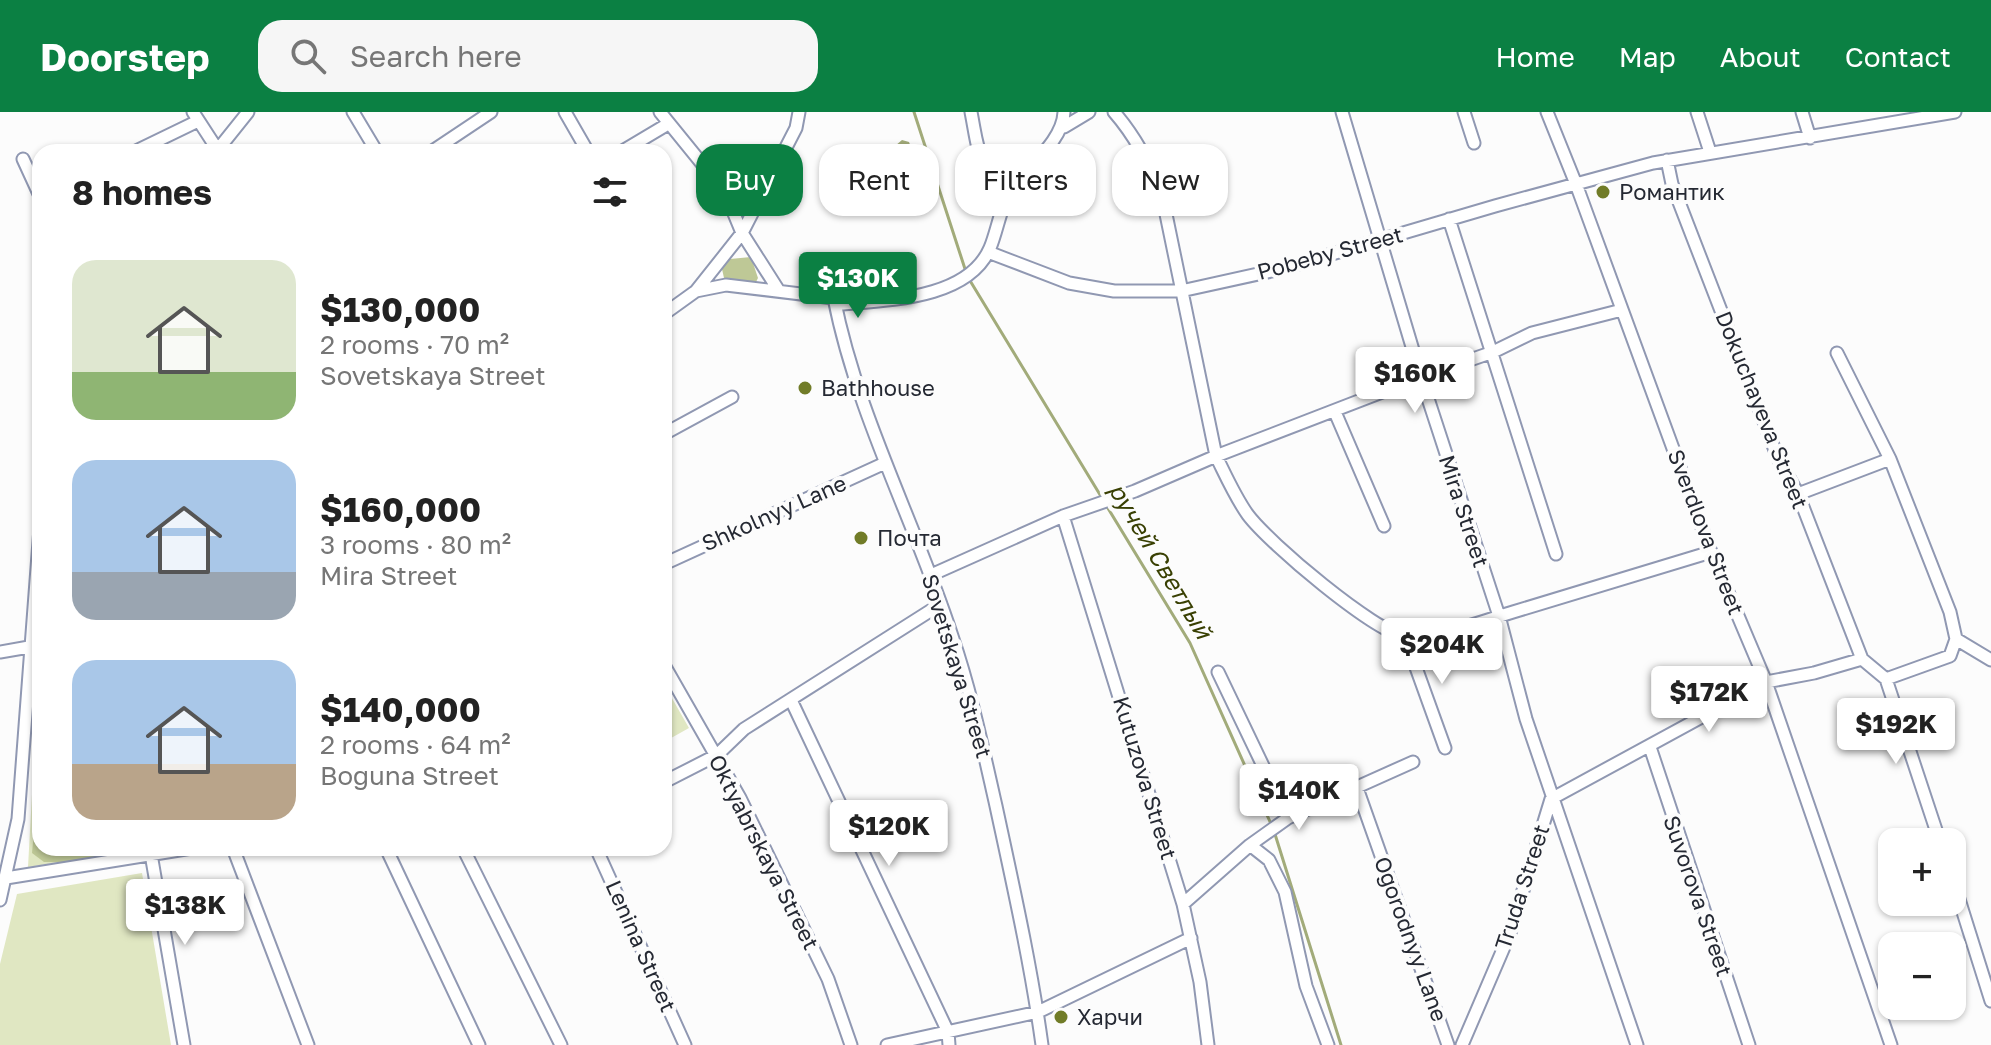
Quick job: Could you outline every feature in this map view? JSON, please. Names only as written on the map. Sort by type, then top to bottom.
[{"type":"street","points":[[224,144],[248,112]]},
{"type":"street","points":[[353,112],[372,144]]},
{"type":"street","points":[[443,144],[491,112]]},
{"type":"street","points":[[565,112],[584,144]]},
{"type":"street","points":[[660,112],[725,192],[742,233],[779,291]]},
{"type":"street","points":[[672,308],[696,291],[742,233],[796,128],[799,112]]},
{"type":"street","points":[[971,112],[977,144]]},
{"type":"street","points":[[1064,112],[1064,127]]},
{"type":"street","points":[[1050,144],[1064,127],[1089,112]]},
{"type":"street","points":[[1114,112],[1141,149],[1161,190],[1216,456],[1248,516],[1277,547],[1366,616],[1405,637],[1422,636],[1711,552]]},
{"type":"street","name":"Mira Street","points":[[1342,112],[1421,377],[1499,616],[1551,799],[1637,1045]]},
{"type":"street","points":[[1464,112],[1474,143]]},
{"type":"street","name":"Sverdlova Street","points":[[1547,112],[1711,552],[1766,682],[1891,1045]]},
{"type":"street","points":[[1697,112],[1710,152]]},
{"type":"street","points":[[1802,112],[1810,138]]},
{"type":"street","name":"Pobeby Street","points":[[988,252],[1069,283],[1114,291],[1181,291],[1281,269],[1449,219],[1667,160],[1810,138],[1895,117],[1955,112]]},
{"type":"street","points":[[148,144],[196,116],[213,144]]},
{"type":"street","points":[[634,144],[668,124]]},
{"type":"street","points":[[23,159],[32,179]]},
{"type":"street","name":"Dokuchayeva Street","points":[[1667,160],[1672,184],[1778,458],[1798,494],[1862,659]]},
{"type":"street","points":[[696,291],[726,285],[834,298],[843,304],[911,299],[968,277],[988,252],[1001,216]]},
{"type":"street","points":[[1449,219],[1556,554]]},
{"type":"street","name":"Sovetskaya Street","points":[[834,298],[845,347],[885,463],[931,575],[972,702],[1006,853],[1042,1045]]},
{"type":"street","points":[[931,575],[1063,516],[1493,352],[1532,333],[1622,310]]},
{"type":"street","points":[[1837,353],[1890,459],[1950,612],[1956,639],[1950,656]]},
{"type":"street","points":[[672,430],[732,397]]},
{"type":"street","points":[[1335,412],[1384,526]]},
{"type":"street","points":[[1798,494],[1890,459]]},
{"type":"street","name":"Shkolnyy Lane","points":[[672,560],[885,463]]},
{"type":"street","name":"Kutuzova Street","points":[[1063,516],[1183,904],[1208,1045]]},
{"type":"street","points":[[672,778],[717,755],[744,729],[941,604]]},
{"type":"street","points":[[1405,637],[1445,748]]},
{"type":"street","points":[[1956,639],[1991,660]]},
{"type":"street","points":[[0,652],[32,640]]},
{"type":"street","points":[[1886,679],[1973,650]]},
{"type":"street","points":[[0,900],[18,819],[32,652]]},
{"type":"street","points":[[1862,659],[1886,679],[1935,828]]},
{"type":"street","name":"Truda Street","points":[[1462,1045],[1510,933],[1551,799],[1766,682],[1814,673],[1862,659]]},
{"type":"street","points":[[1218,672],[1288,818]]},
{"type":"street","name":"Oktyabrskaya Street","points":[[672,679],[717,755],[828,979],[851,1045]]},
{"type":"street","points":[[791,700],[948,1032],[949,1045]]},
{"type":"street","name":"Suvorova Street","points":[[1650,747],[1749,1045]]},
{"type":"street","points":[[1183,904],[1250,845],[1288,818],[1413,762]]},
{"type":"street","name":"Ogorodnyy Lane","points":[[1357,788],[1448,1045]]},
{"type":"street","points":[[1250,845],[1269,860],[1285,892],[1306,986],[1328,1045]]},
{"type":"street","points":[[6,878],[139,856]]},
{"type":"street","points":[[151,856],[184,1045]]},
{"type":"street","points":[[236,856],[308,1045]]},
{"type":"street","points":[[390,856],[479,1045]]},
{"type":"street","points":[[467,856],[561,1045]]},
{"type":"street","name":"Lenina Street","points":[[600,856],[685,1045]]},
{"type":"street","points":[[1964,916],[1991,1001]]},
{"type":"street","points":[[887,1045],[1038,1012],[1191,938]]},
{"type":"shaded area","points":[[751,257],[758,278],[755,284],[724,278],[722,269],[730,259]]},
{"type":"shaded area","points":[[672,698],[689,728],[672,738]]},
{"type":"shaded area","points":[[32,794],[32,856],[102,856],[28,867]]},
{"type":"shaded area","points":[[36,856],[108,856],[68,862],[44,862]]},
{"type":"shaded area","points":[[142,873],[171,1045],[0,1045],[0,964],[17,894]]},
{"type":"waterway","name":"ручей Светлый","points":[[914,112],[966,272]]},
{"type":"waterway","name":"ручей Светлый","points":[[969,279],[1102,498]]},
{"type":"waterway","name":"ручей Светлый","points":[[1106,505],[1190,643],[1271,824]]},
{"type":"waterway","name":"ручей Светлый","points":[[1274,831],[1341,1045]]},
{"type":"place","name":"Романтик","points":[[1603,192]]},
{"type":"place","name":"Bathhouse","points":[[805,388]]},
{"type":"place","name":"Почта","points":[[861,538]]},
{"type":"place","name":"Харчи","points":[[1061,1017]]}]
